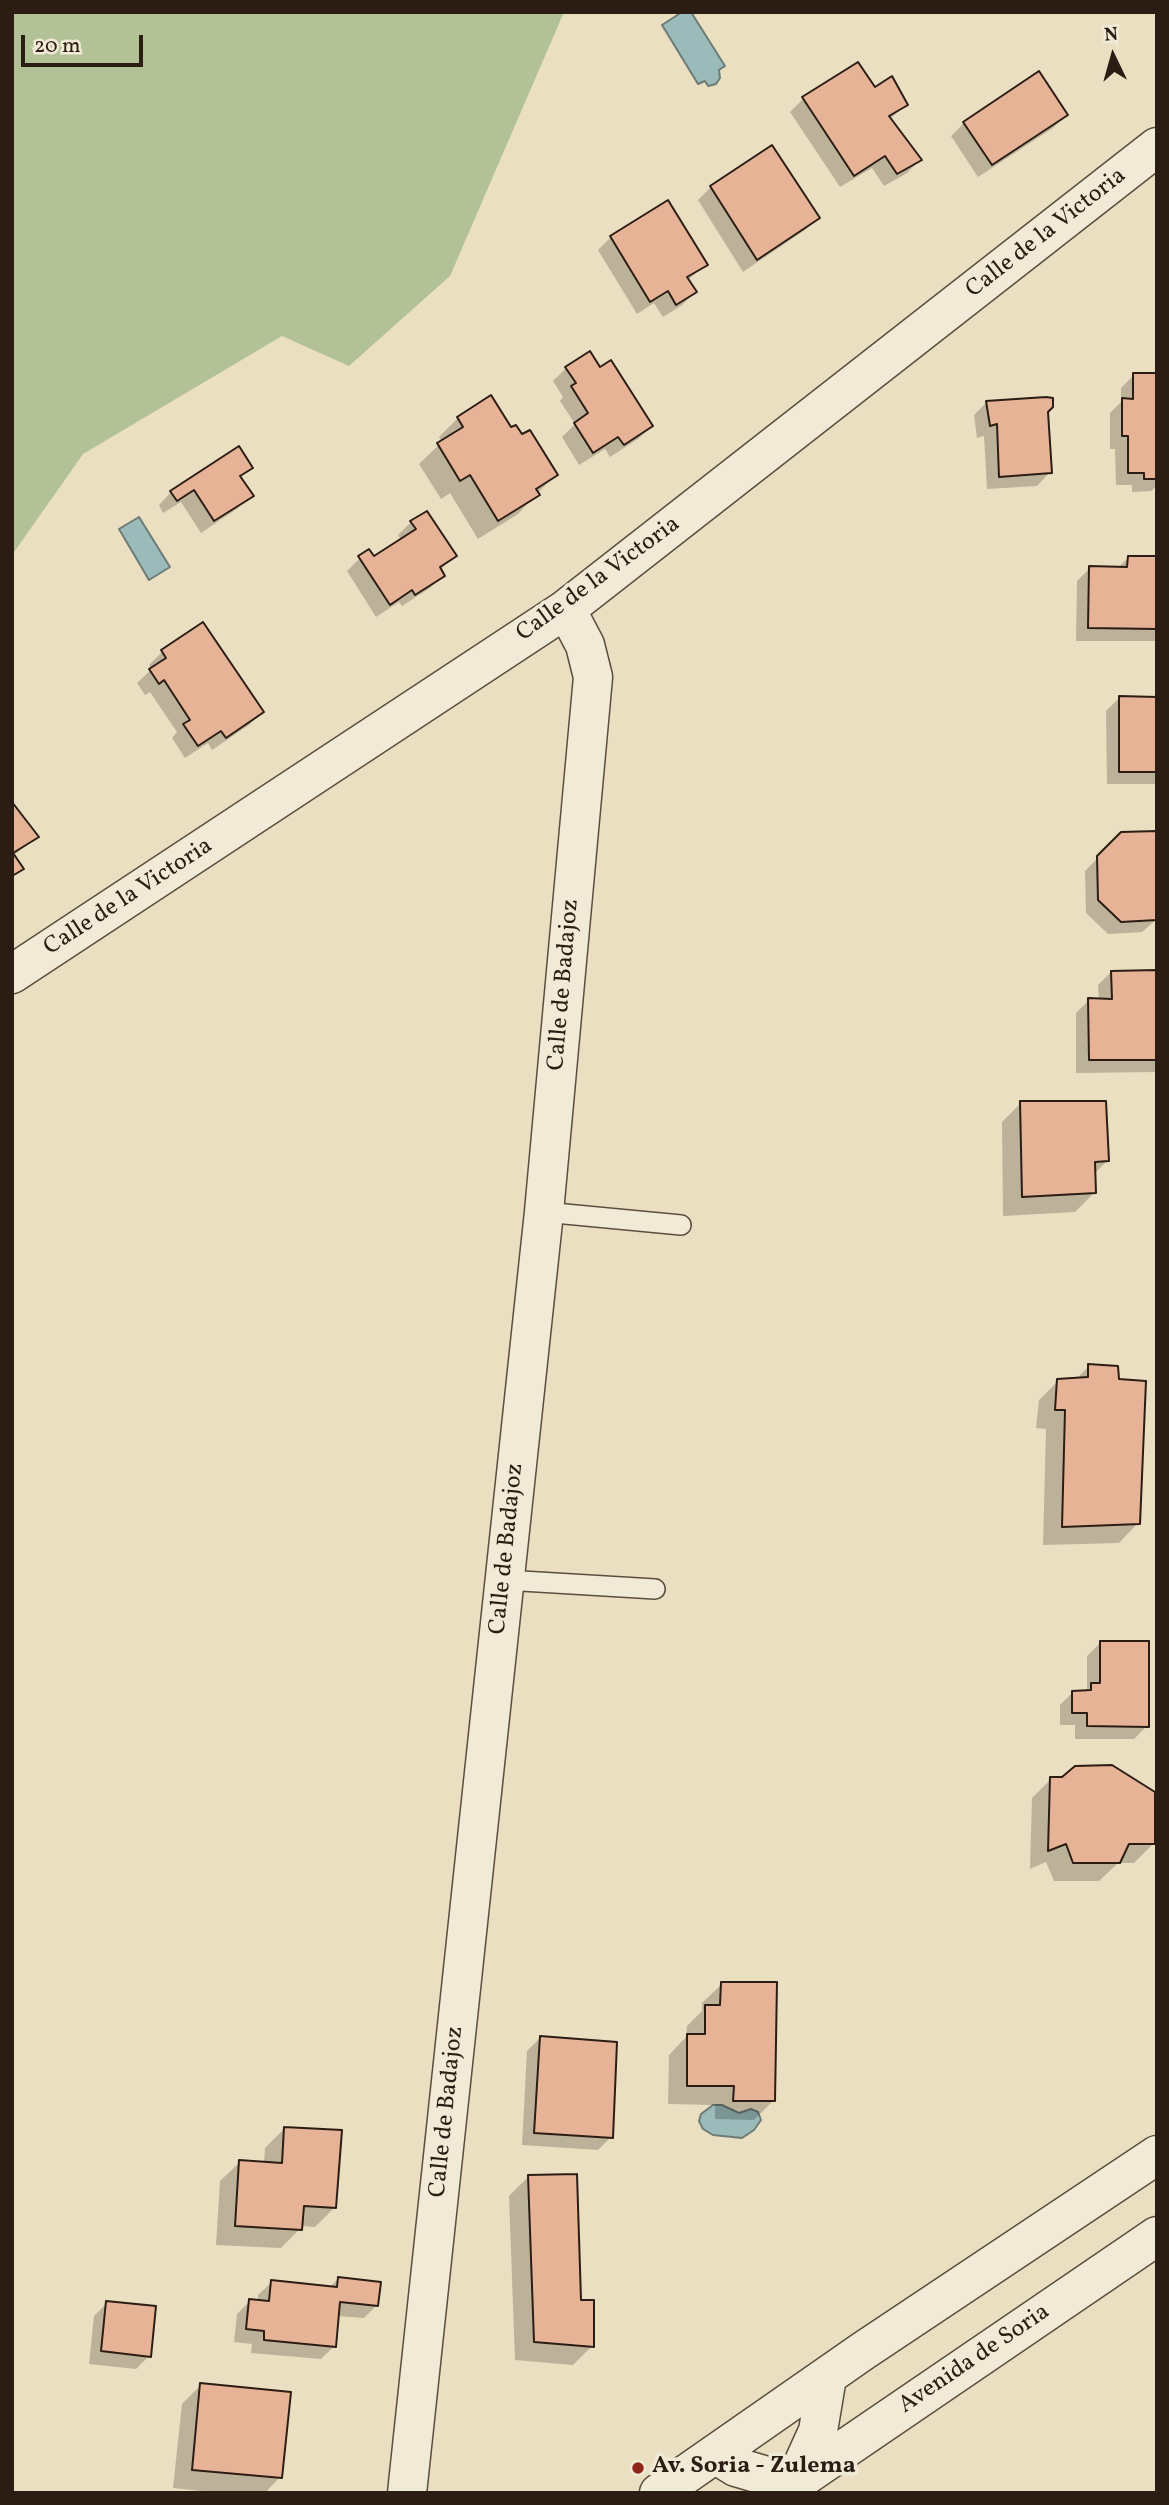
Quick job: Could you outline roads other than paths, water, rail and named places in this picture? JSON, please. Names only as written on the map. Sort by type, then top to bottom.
[{"type":"street","name":"Calle de la Victoria","points":[[12,974],[566,609],[1157,147]]},
{"type":"street","name":"Calle de Badajoz","points":[[407,2493],[544,1212],[593,677],[584,645],[566,609]]},
{"type":"street","points":[[659,2493],[1157,2155]]},
{"type":"street","name":"Avenida de Soria","points":[[789,2490],[1157,2236]]},
{"type":"street","points":[[715,2454],[736,2467],[789,2490],[818,2431],[827,2377]]},
{"type":"lane","points":[[544,1212],[681,1225]]},
{"type":"lane","points":[[505,1580],[655,1589]]},
{"type":"water","points":[[682,12],[691,12],[725,66],[719,70],[720,78],[716,84],[708,86],[705,81],[698,84],[662,25]]},
{"type":"water","points":[[139,517],[170,567],[149,580],[119,529]]},
{"type":"water","points":[[713,2105],[722,2105],[739,2113],[751,2109],[758,2112],[761,2120],[754,2130],[742,2138],[713,2135],[703,2129],[699,2121],[701,2114]]},
{"type":"place","name":"Av. Soria - Zulema","points":[[638,2468]]}]
